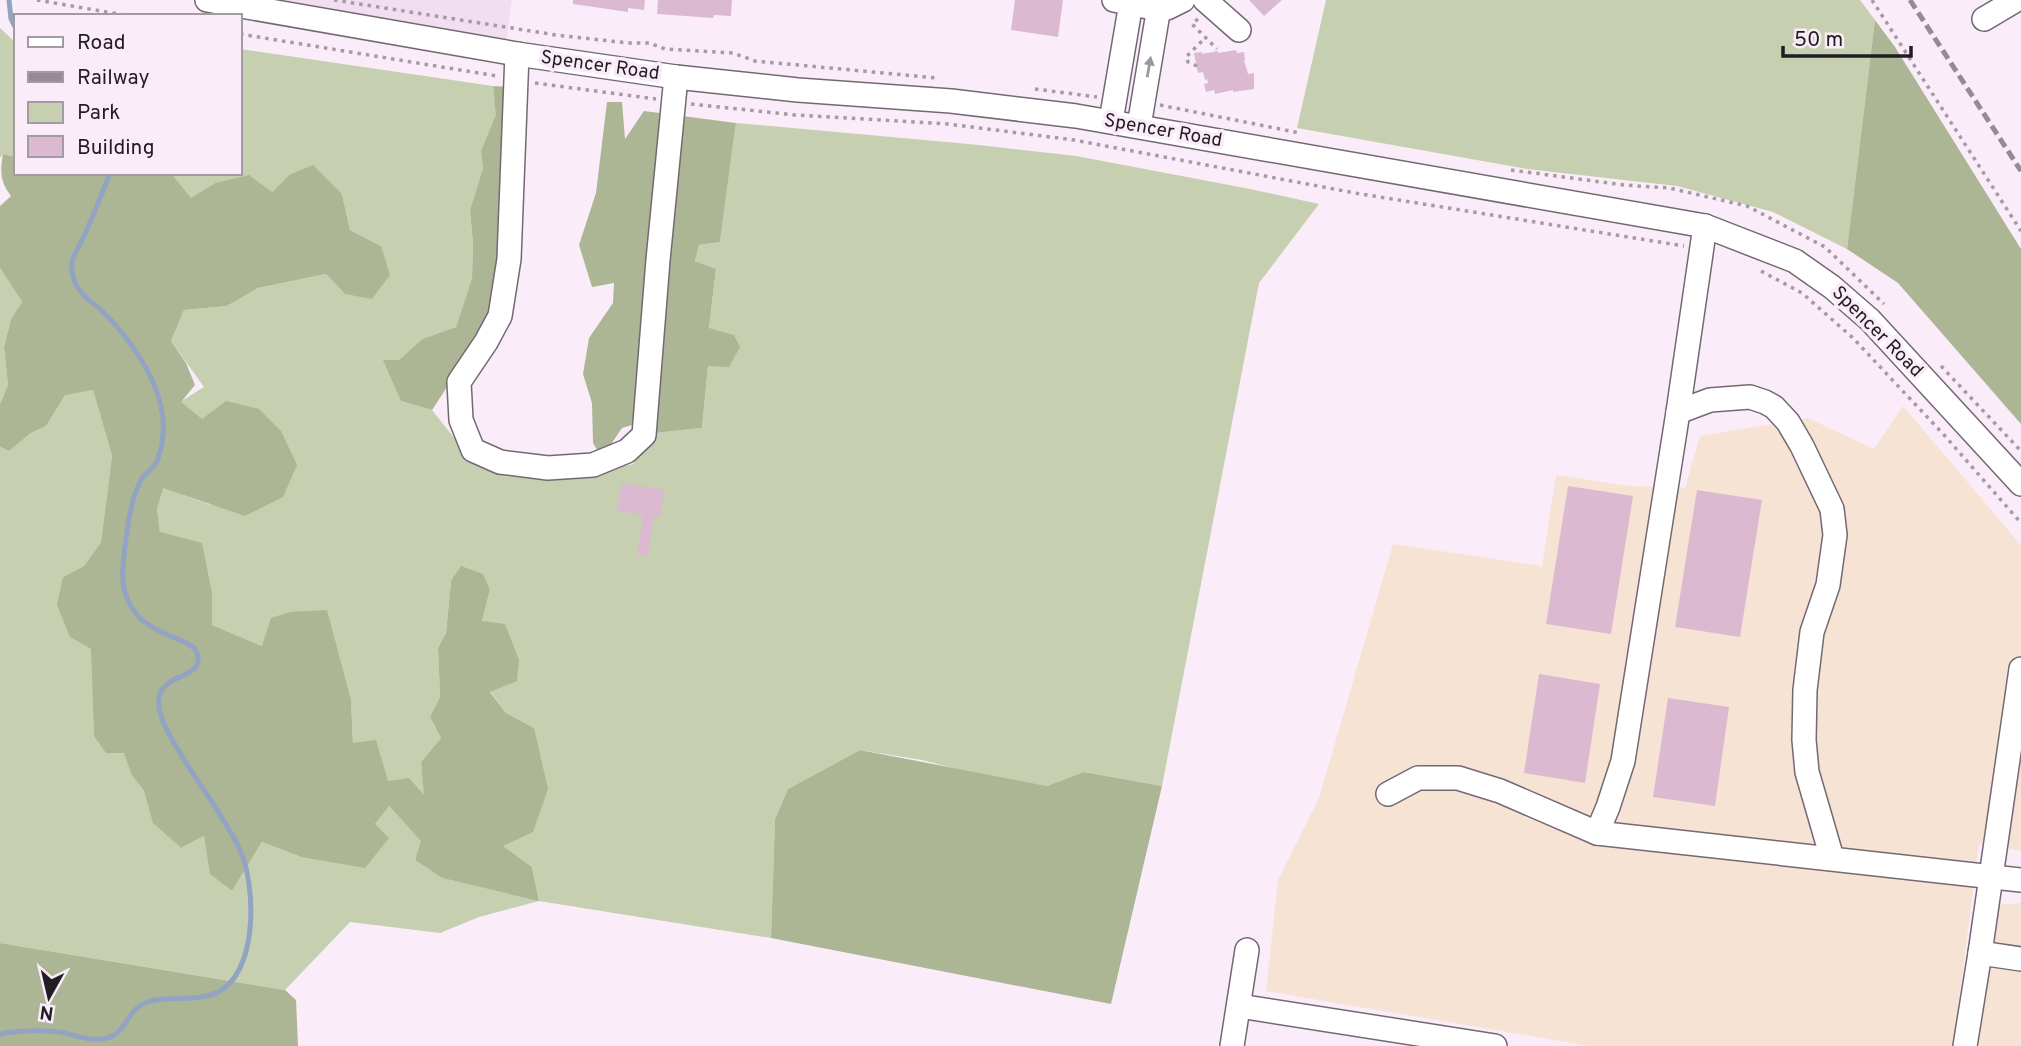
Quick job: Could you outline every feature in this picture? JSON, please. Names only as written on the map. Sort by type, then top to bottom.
[{"type":"street","name":"Spencer Road","points":[[207,0],[517,54],[676,77],[798,90],[951,100],[1111,121],[1703,238],[1795,261],[1832,287],[1870,320],[2021,484]]},
{"type":"street","points":[[1111,121],[1125,1],[1167,8],[1183,0]]},
{"type":"street","points":[[1984,19],[2016,0]]},
{"type":"street","points":[[1208,3],[1239,30]]},
{"type":"street","points":[[1139,126],[1159,7]]},
{"type":"street","points":[[517,54],[509,259],[500,316],[459,382],[461,420],[473,450],[500,462],[548,468],[593,465],[627,451],[644,435],[676,77]]},
{"type":"street","points":[[1597,833],[1623,761],[1703,238]]},
{"type":"street","points":[[1678,412],[1710,400],[1750,397],[1774,407],[1788,422],[1802,446],[1832,509],[1835,535],[1828,585],[1812,632],[1805,690],[1804,727],[1807,772],[1832,858]]},
{"type":"street","points":[[1965,1046],[2021,669]]},
{"type":"street","points":[[1388,794],[1418,778],[1458,778],[1500,790],[1597,833],[2021,880]]},
{"type":"street","points":[[1232,1046],[1247,950]]},
{"type":"street","points":[[1980,953],[2021,958]]},
{"type":"street","points":[[1239,1006],[1495,1046]]},
{"type":"path","points":[[37,0],[118,14]]},
{"type":"path","points":[[1872,0],[2021,231]]},
{"type":"path","points":[[1208,3],[1192,24],[1217,49]]},
{"type":"path","points":[[242,34],[517,80],[673,101],[795,115],[948,124],[1073,140],[1355,193],[1564,228],[1703,238]]},
{"type":"path","points":[[1197,66],[1188,62],[1186,57],[1205,38]]},
{"type":"path","points":[[1760,270],[1802,293],[1853,338],[1945,436],[2021,523]]},
{"type":"shaded area","points":[[207,0],[512,0],[505,52]]},
{"type":"shaded area","points":[[1903,406],[2021,545],[2021,851],[1979,844],[1953,1046],[1589,1046],[1266,991],[1278,880],[1319,798],[1393,544],[1542,566],[1556,475],[1630,486],[1685,488],[1700,436],[1808,418],[1874,449]]},
{"type":"shaded area","points":[[2021,903],[2021,1046],[1970,1046],[1993,905]]},
{"type":"green space","points":[[1326,0],[1860,0],[1875,20],[1847,249],[1773,212],[1677,186],[1527,169],[1297,128]]},
{"type":"green space","points":[[1875,20],[1895,47],[2021,249],[2021,424],[1898,283],[1847,249]]},
{"type":"green space","points":[[0,28],[14,41],[14,157],[3,154],[0,158]]},
{"type":"green space","points":[[242,49],[493,86],[497,115],[481,151],[483,168],[470,210],[472,278],[456,327],[422,339],[399,360],[384,360],[401,401],[432,410],[459,444],[488,470],[576,477],[633,464],[655,433],[702,428],[708,366],[734,335],[709,329],[716,269],[695,261],[699,245],[720,242],[736,123],[1076,156],[1319,204],[1259,283],[1162,786],[1084,772],[1047,786],[860,750],[788,789],[775,819],[771,938],[539,901],[479,917],[440,933],[350,922],[285,990],[0,943],[0,447],[9,451],[31,433],[46,426],[65,394],[93,390],[112,456],[101,542],[84,566],[63,577],[70,637],[92,649],[94,736],[124,752],[131,774],[144,791],[154,823],[181,848],[204,836],[211,874],[232,891],[262,842],[301,857],[375,824],[388,805],[422,841],[415,860],[442,878],[539,900],[532,867],[503,846],[534,728],[506,713],[490,691],[482,621],[490,590],[451,581],[446,633],[438,648],[440,697],[430,717],[441,738],[421,762],[425,796],[388,781],[353,743],[351,700],[262,646],[212,625],[212,593],[160,532],[157,509],[162,487],[211,505],[202,420],[180,402],[204,387],[171,341],[184,310],[227,306],[258,288],[326,274],[345,294],[381,246],[350,230],[342,194],[289,175],[272,192],[215,183],[191,199],[173,175],[242,175]]},
{"type":"green space","points":[[493,86],[510,87],[501,262],[491,313],[468,355],[432,410],[401,401],[383,360],[399,360],[422,339],[456,327],[472,278],[470,210],[483,168],[481,151],[496,115]]},
{"type":"green space","points":[[607,102],[622,102],[625,139],[644,111],[736,123],[720,242],[699,245],[695,261],[716,269],[709,328],[734,335],[740,347],[729,367],[708,366],[702,428],[655,433],[658,417],[622,428],[607,450],[600,455],[593,443],[592,403],[583,374],[589,338],[613,303],[614,283],[592,287],[579,245],[596,193]]},
{"type":"green space","points":[[3,154],[14,157],[14,175],[173,175],[191,198],[215,183],[249,175],[272,192],[289,175],[313,165],[342,194],[350,230],[381,246],[390,275],[372,299],[345,294],[326,274],[258,288],[227,306],[184,310],[171,341],[186,363],[195,385],[181,402],[202,419],[226,401],[259,409],[281,431],[297,465],[283,497],[245,516],[163,488],[157,509],[160,532],[202,543],[212,593],[212,625],[262,646],[271,618],[290,612],[327,610],[351,700],[353,743],[376,740],[388,781],[409,778],[424,795],[421,762],[441,738],[430,717],[440,697],[438,648],[446,633],[451,581],[461,566],[483,574],[490,590],[482,621],[505,624],[519,660],[517,681],[490,692],[506,713],[534,728],[548,789],[533,832],[503,846],[532,867],[539,901],[442,878],[415,860],[421,841],[389,806],[375,824],[389,838],[365,868],[301,857],[262,842],[232,891],[210,874],[204,836],[181,848],[153,823],[144,791],[131,774],[124,753],[106,753],[94,736],[91,649],[70,637],[57,605],[63,577],[84,566],[101,542],[112,456],[93,390],[65,395],[46,426],[31,433],[9,451],[0,447],[0,404],[8,385],[4,347],[11,319],[22,302],[0,268],[0,206],[11,196],[5,186],[1,166]]},
{"type":"green space","points":[[0,268],[22,302],[11,319],[4,347],[8,385],[0,404]]},
{"type":"green space","points":[[860,750],[1047,786],[1084,772],[1162,786],[1111,1004],[771,938],[775,819],[788,789]]},
{"type":"green space","points":[[0,943],[285,990],[296,1000],[298,1046],[0,1046]]},
{"type":"building","points":[[573,0],[645,0],[644,10],[628,8],[628,12],[573,4]]},
{"type":"building","points":[[658,0],[732,0],[731,16],[714,15],[713,18],[657,14]]},
{"type":"building","points":[[1015,0],[1063,0],[1058,37],[1011,30]]},
{"type":"building","points":[[1249,0],[1282,0],[1264,16]]},
{"type":"building","points":[[1236,50],[1237,53],[1244,52],[1248,74],[1254,73],[1254,89],[1215,94],[1214,90],[1206,92],[1204,84],[1208,83],[1207,79],[1205,80],[1203,72],[1198,73],[1194,53]]},
{"type":"building","points":[[622,483],[665,490],[660,517],[654,516],[648,556],[637,555],[643,515],[617,511]]},
{"type":"building","points":[[1568,486],[1633,496],[1611,634],[1546,624]]},
{"type":"building","points":[[1697,490],[1762,500],[1740,637],[1675,627]]},
{"type":"building","points":[[1539,674],[1600,684],[1585,783],[1524,773]]},
{"type":"building","points":[[1668,698],[1729,707],[1715,806],[1653,797]]},
{"type":"waterway","points":[[9,0],[14,25]]},
{"type":"waterway","points":[[0,1034],[45,1031],[89,1039],[107,1038],[118,1032],[134,1011],[145,1003],[163,999],[199,998],[216,993],[230,983],[240,968],[247,949],[250,928],[249,884],[240,850],[227,825],[187,765],[161,716],[159,701],[162,690],[168,683],[193,669],[198,663],[197,653],[192,647],[161,632],[137,615],[128,602],[123,583],[124,552],[133,502],[142,479],[154,467],[158,458],[162,444],[163,420],[157,393],[138,354],[111,320],[81,292],[73,277],[73,259],[109,175]]},
{"type":"railway","points":[[1910,0],[2021,171]]}]
